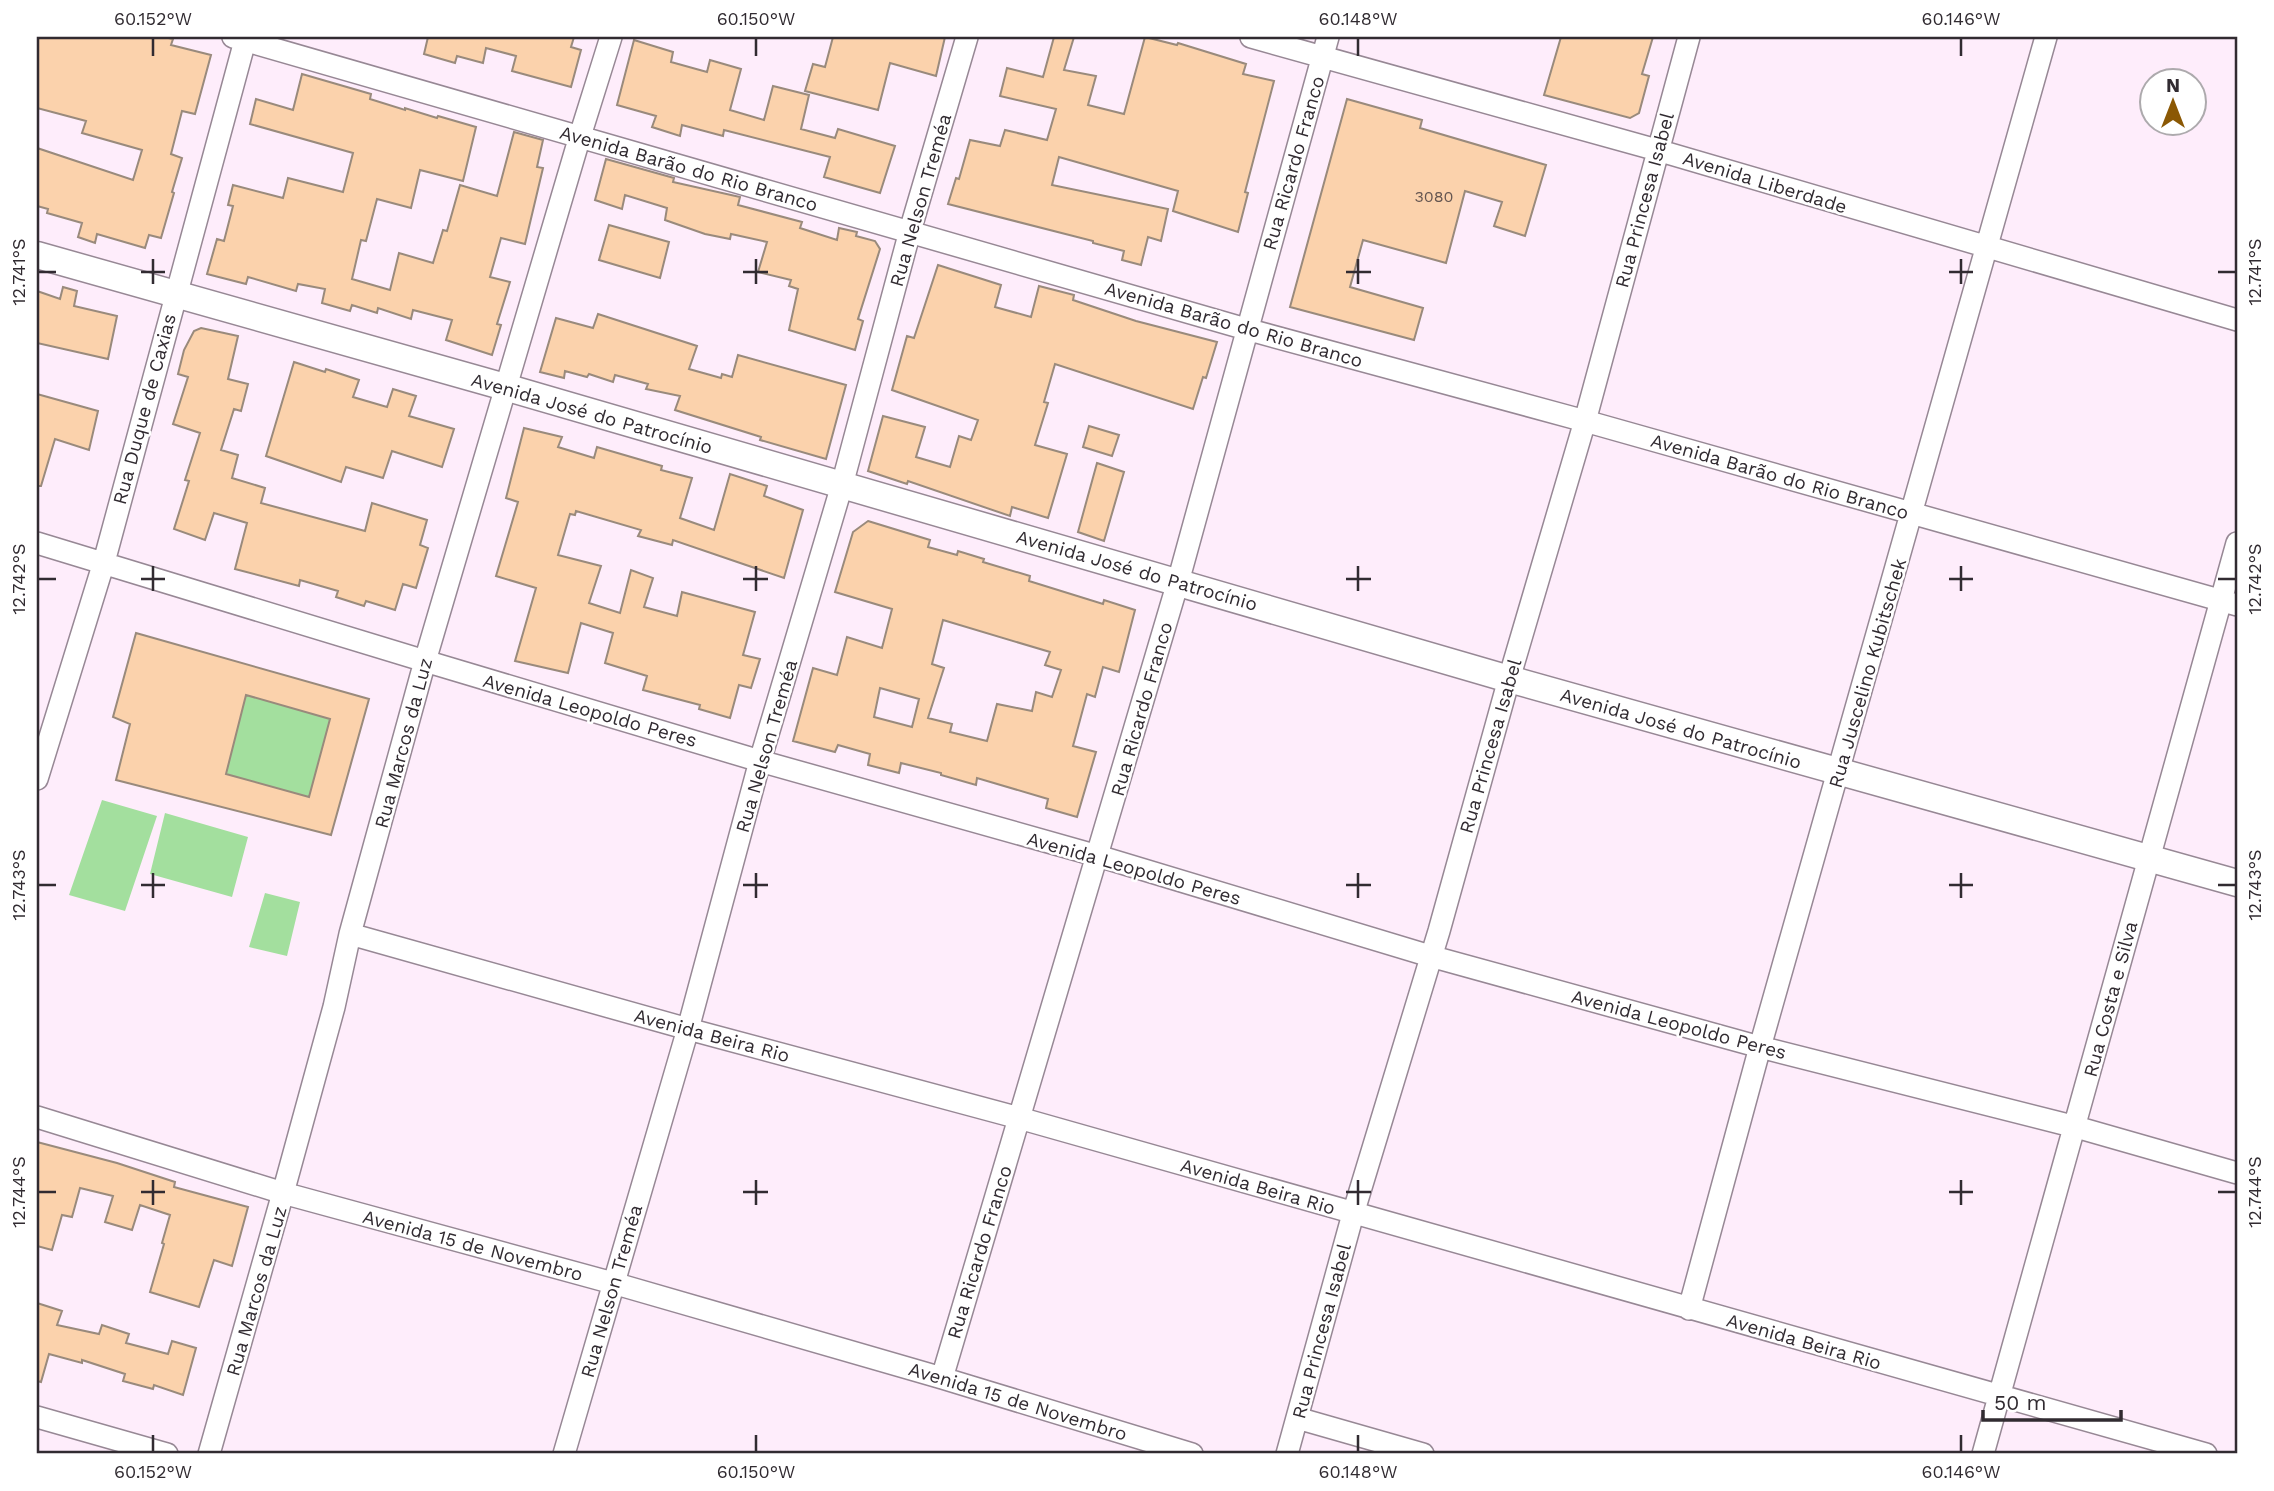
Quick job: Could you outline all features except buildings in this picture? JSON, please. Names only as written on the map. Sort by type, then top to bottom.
[{"type":"street","name":"Rua Marcos da Luz","points":[[209,1454],[284,1193],[334,1007],[350,934],[425,661],[611,37]]},
{"type":"street","name":"Rua Nelson Treméa","points":[[564,1454],[688,1029],[760,761],[842,485],[910,231],[967,37]]},
{"type":"street","name":"Avenida Liberdade","points":[[1251,37],[1325,47],[1657,150],[2237,320]]},
{"type":"street","name":"Rua Princesa Isabel","points":[[1287,1454],[1353,1214],[1585,421],[1689,37]]},
{"type":"street","name":"Rua Juscelino Kubitschek","points":[[1689,1309],[1760,1047],[2046,37]]},
{"type":"street","name":"Avenida Barão do Rio Branco","points":[[241,38],[1246,329],[2229,602]]},
{"type":"street","name":"Rua Duque de Caxias","points":[[37,779],[104,562],[241,38]]},
{"type":"street","name":"Rua Ricardo Franco","points":[[942,1378],[1178,582],[1325,47]]},
{"type":"street","name":"Avenida José do Patrocínio","points":[[37,255],[505,387],[1509,679],[2237,883]]},
{"type":"street","name":"Avenida Leopoldo Peres","points":[[37,543],[760,761],[1098,856],[1430,956],[1760,1047],[2076,1127],[2237,1173]]},
{"type":"street","name":"Rua Costa e Silva","points":[[1983,1454],[2076,1127],[2148,857],[2229,602],[2237,543]]},
{"type":"street","name":"Avenida Beira Rio","points":[[350,934],[1019,1118],[2206,1454]]},
{"type":"street","name":"Avenida 15 de Novembro","points":[[37,1117],[284,1193],[613,1283],[1192,1454]]},
{"type":"street","points":[[37,1417],[167,1454]]},
{"type":"street","points":[[1297,1418],[1423,1454]]},
{"type":"green space","points":[[246,695],[330,719],[309,797],[226,774]]},
{"type":"green space","points":[[102,800],[157,816],[125,911],[69,895]]},
{"type":"green space","points":[[165,813],[248,837],[232,897],[150,874]]},
{"type":"green space","points":[[265,893],[300,902],[287,956],[249,947]]}]
